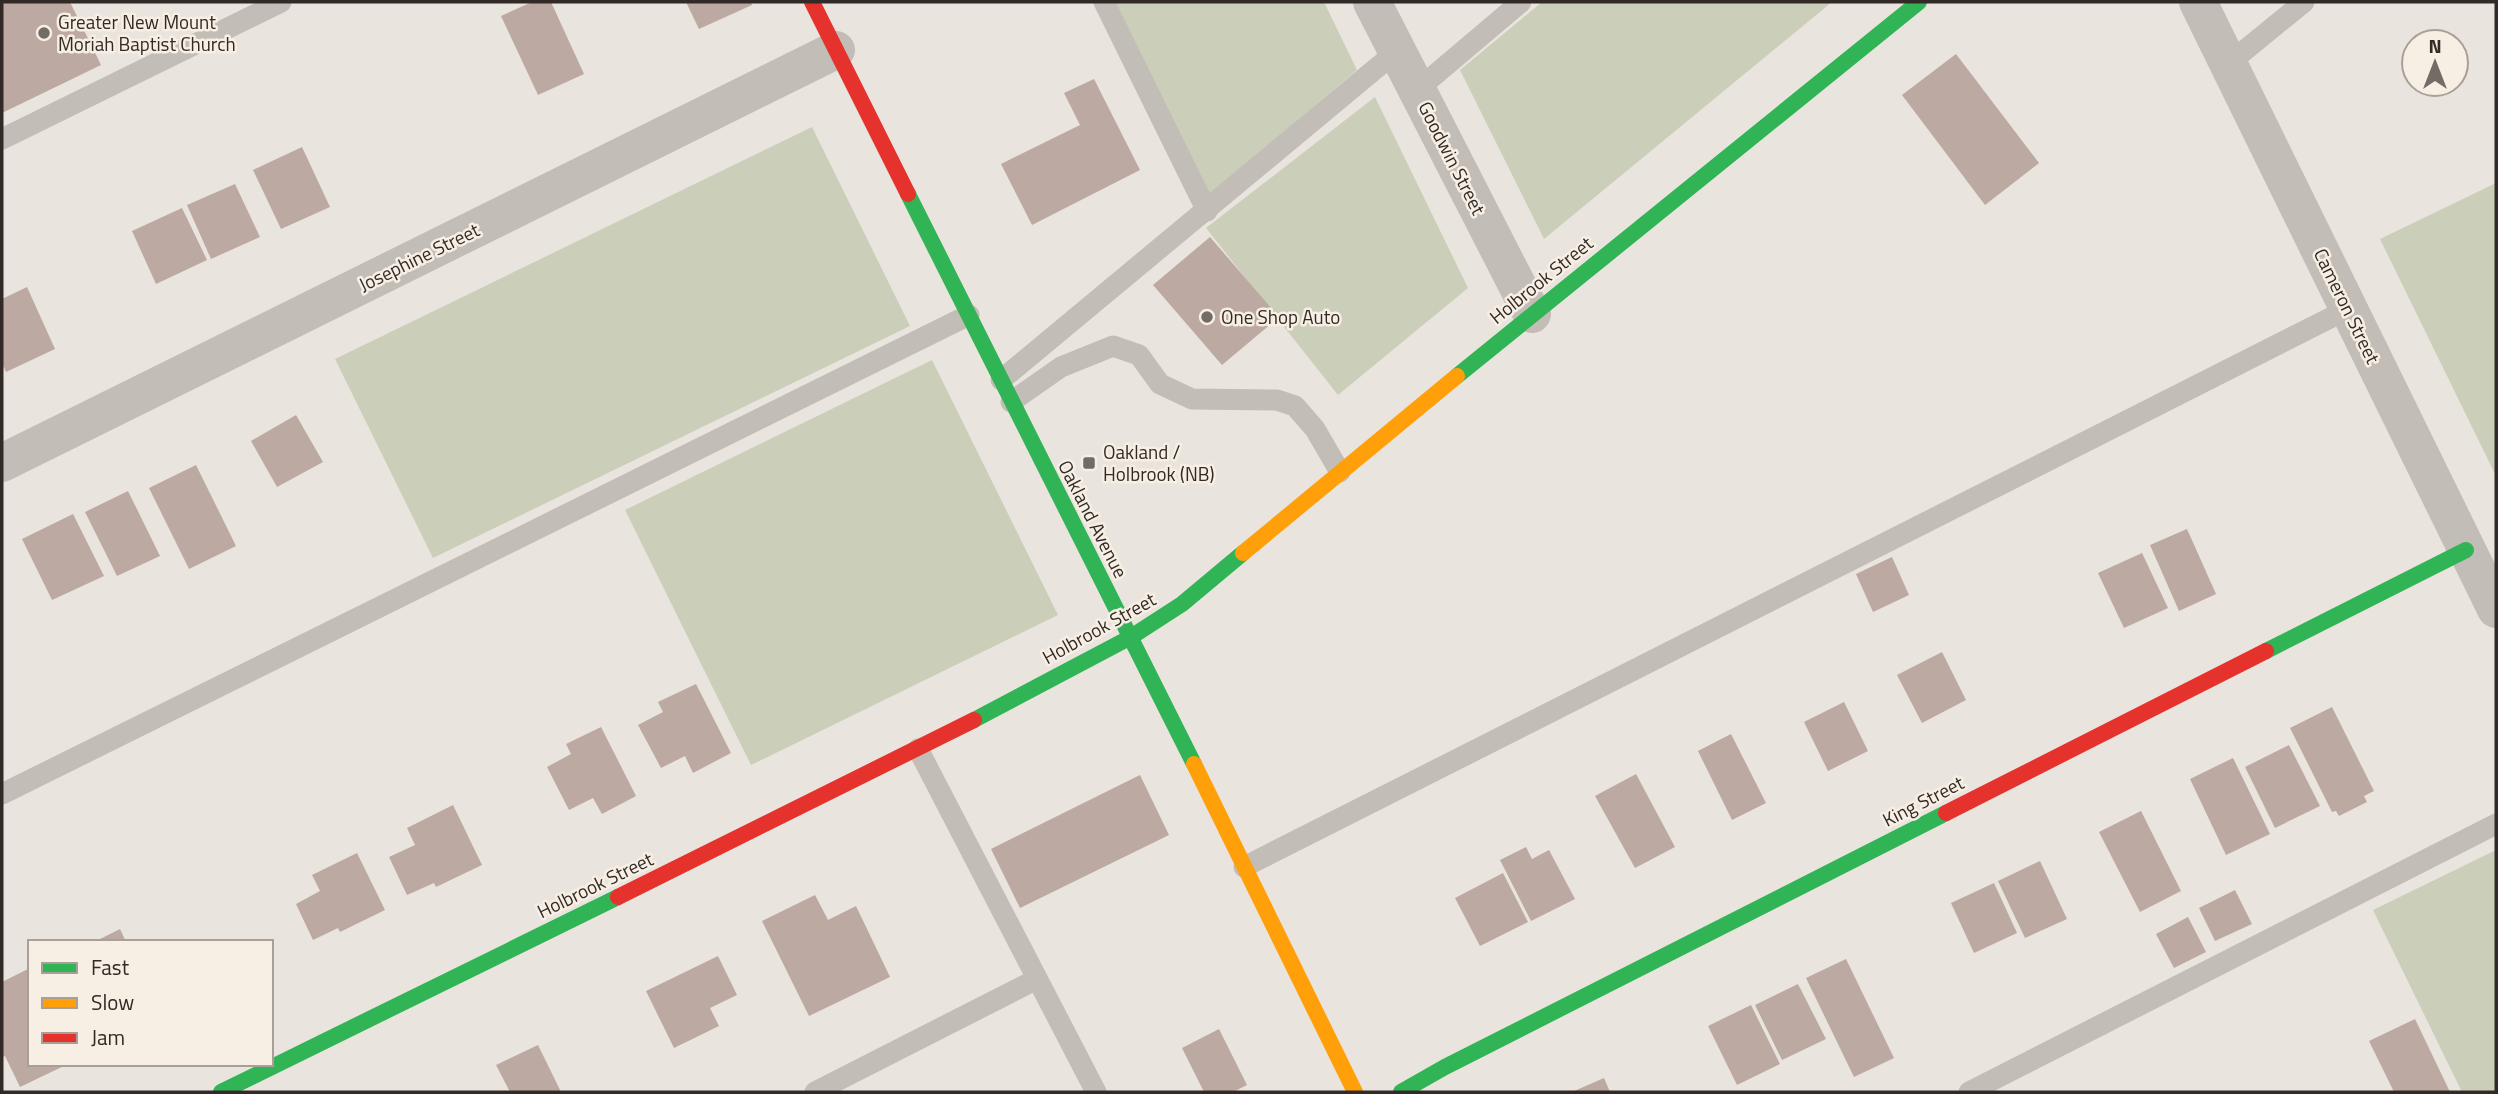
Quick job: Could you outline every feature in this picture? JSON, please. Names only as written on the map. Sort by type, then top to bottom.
[{"type":"street","name":"Oakland Avenue","points":[[812,2],[1355,1092]]},
{"type":"street","name":"Goodwin Street","points":[[1372,2],[1532,314]]},
{"type":"street","name":"Holbrook Street","points":[[221,1092],[918,750],[1131,638],[1182,604],[1532,314],[1919,2]]},
{"type":"street","name":"Cameron Street","points":[[2198,2],[2496,609]]},
{"type":"street","name":"Josephine Street","points":[[2,464],[836,50]]},
{"type":"street","name":"King Street","points":[[1401,1092],[1445,1067],[2466,550]]},
{"type":"lane","points":[[2,139],[281,2]]},
{"type":"lane","points":[[1104,2],[1207,211]]},
{"type":"lane","points":[[1417,90],[1521,2]]},
{"type":"lane","points":[[2228,64],[2304,2]]},
{"type":"lane","points":[[1001,380],[1397,51]]},
{"type":"lane","points":[[1244,867],[2348,309]]},
{"type":"lane","points":[[2,794],[969,315]]},
{"type":"lane","points":[[1011,402],[1061,367],[1113,346],[1139,355],[1160,384],[1192,399],[1277,400],[1295,405],[1315,429],[1340,472]]},
{"type":"lane","points":[[918,750],[1096,1092]]},
{"type":"lane","points":[[1969,1092],[2496,824]]},
{"type":"lane","points":[[815,1092],[1037,979]]},
{"type":"green space","points":[[1115,2],[1324,2],[1357,70],[1210,194]]},
{"type":"green space","points":[[1542,2],[1832,2],[1544,239],[1460,70]]},
{"type":"green space","points":[[1375,97],[1468,288],[1338,395],[1206,228]]},
{"type":"green space","points":[[812,127],[910,326],[433,558],[335,359]]},
{"type":"green space","points":[[2496,183],[2496,476],[2380,239]]},
{"type":"green space","points":[[932,360],[1058,615],[751,765],[625,510]]},
{"type":"green space","points":[[2496,850],[2496,1092],[2462,1092],[2373,910]]},
{"type":"building","name":"Greater New Mount Moriah Baptist Church","points":[[2,2],[70,2],[101,65],[2,113]]},
{"type":"building","points":[[532,2],[551,2],[584,74],[538,95],[501,16]]},
{"type":"building","points":[[686,2],[751,2],[752,5],[699,29]]},
{"type":"building","points":[[1956,54],[2039,163],[1985,205],[1902,95]]},
{"type":"building","points":[[1094,79],[1140,170],[1032,225],[1001,164],[1080,125],[1064,93]]},
{"type":"building","points":[[302,147],[330,207],[281,229],[253,170]]},
{"type":"building","points":[[235,184],[260,237],[211,259],[187,205]]},
{"type":"building","points":[[182,208],[207,260],[156,284],[132,231]]},
{"type":"building","points":[[1210,237],[1279,317],[1222,365],[1153,285]]},
{"type":"building","points":[[27,287],[55,349],[6,372],[2,363],[2,299]]},
{"type":"building","points":[[296,415],[323,462],[277,487],[251,441]]},
{"type":"building","points":[[196,465],[236,546],[189,569],[149,488]]},
{"type":"building","points":[[128,491],[160,556],[117,576],[85,512]]},
{"type":"building","points":[[73,514],[104,576],[52,600],[22,539]]},
{"type":"building","points":[[2187,529],[2216,594],[2179,611],[2150,545]]},
{"type":"building","points":[[2142,553],[2168,608],[2124,628],[2098,573]]},
{"type":"building","points":[[1892,557],[1909,595],[1873,612],[1856,574]]},
{"type":"building","points":[[1942,652],[1966,700],[1922,723],[1897,675]]},
{"type":"building","points":[[696,684],[731,753],[693,773],[685,756],[661,768],[638,725],[663,712],[658,702]]},
{"type":"building","points":[[1844,702],[1868,751],[1828,771],[1804,722]]},
{"type":"building","points":[[2332,707],[2374,791],[2364,796],[2367,802],[2339,816],[2336,811],[2332,812],[2290,728]]},
{"type":"building","points":[[601,727],[636,796],[602,814],[593,798],[569,810],[547,767],[571,754],[566,744]]},
{"type":"building","points":[[1731,734],[1766,803],[1732,820],[1698,751]]},
{"type":"building","points":[[2289,745],[2320,806],[2275,828],[2245,767]]},
{"type":"building","points":[[2233,758],[2270,834],[2226,855],[2190,779]]},
{"type":"building","points":[[1636,774],[1675,847],[1635,868],[1595,796]]},
{"type":"building","points":[[1140,775],[1169,835],[1020,908],[991,849]]},
{"type":"building","points":[[453,805],[482,865],[436,887],[434,883],[407,895],[389,857],[415,845],[407,828]]},
{"type":"building","points":[[2141,811],[2181,891],[2140,912],[2099,832]]},
{"type":"building","points":[[1526,847],[1532,859],[1549,850],[1575,899],[1531,921],[1500,860]]},
{"type":"building","points":[[357,853],[385,910],[340,932],[338,928],[313,940],[296,904],[320,891],[312,875]]},
{"type":"building","points":[[2040,861],[2067,919],[2025,938],[1998,881]]},
{"type":"building","points":[[1503,873],[1528,922],[1480,946],[1455,898]]},
{"type":"building","points":[[1994,883],[2017,933],[1974,953],[1951,903]]},
{"type":"building","points":[[2235,890],[2252,924],[2215,941],[2199,908]]},
{"type":"building","points":[[815,895],[828,920],[856,906],[890,977],[809,1016],[762,921]]},
{"type":"building","points":[[2188,917],[2206,952],[2174,968],[2156,934]]},
{"type":"building","points":[[120,929],[125,940],[98,940]]},
{"type":"building","points":[[718,956],[737,995],[710,1008],[719,1026],[674,1048],[646,991]]},
{"type":"building","points":[[1846,959],[1894,1058],[1854,1077],[1806,978]]},
{"type":"building","points":[[28,969],[28,1066],[64,1066],[20,1087],[5,1056],[2,1057],[2,982]]},
{"type":"building","points":[[1798,984],[1826,1039],[1782,1060],[1755,1005]]},
{"type":"building","points":[[1751,1005],[1780,1064],[1737,1085],[1708,1026]]},
{"type":"building","points":[[2415,1019],[2450,1092],[2394,1092],[2369,1041]]},
{"type":"building","points":[[1219,1029],[1247,1085],[1233,1092],[1204,1092],[1182,1048]]},
{"type":"building","points":[[538,1045],[561,1092],[510,1092],[496,1065]]},
{"type":"building","points":[[1604,1078],[1610,1092],[1572,1092]]},
{"type":"traffic: fast","points":[[1457,376],[1919,2]]},
{"type":"traffic: fast","points":[[908,194],[1194,764]]},
{"type":"traffic: fast","points":[[2266,651],[2466,550]]},
{"type":"traffic: fast","points":[[974,720],[1131,637],[1182,604],[1243,553]]},
{"type":"traffic: fast","points":[[1401,1092],[1445,1067],[1946,813]]},
{"type":"traffic: fast","points":[[221,1092],[618,897]]},
{"type":"traffic: slow","points":[[1243,553],[1457,376]]},
{"type":"traffic: slow","points":[[1194,764],[1355,1092]]},
{"type":"traffic: jam","points":[[812,2],[908,194]]},
{"type":"traffic: jam","points":[[1946,813],[2266,651]]},
{"type":"traffic: jam","points":[[618,897],[974,720]]},
{"type":"place","name":"Greater New Mount Moriah Baptist Church","points":[[44,33]]},
{"type":"place","name":"One Shop Auto","points":[[1207,317]]},
{"type":"place","name":"Oakland / Holbrook (NB)","points":[[1089,463]]}]
